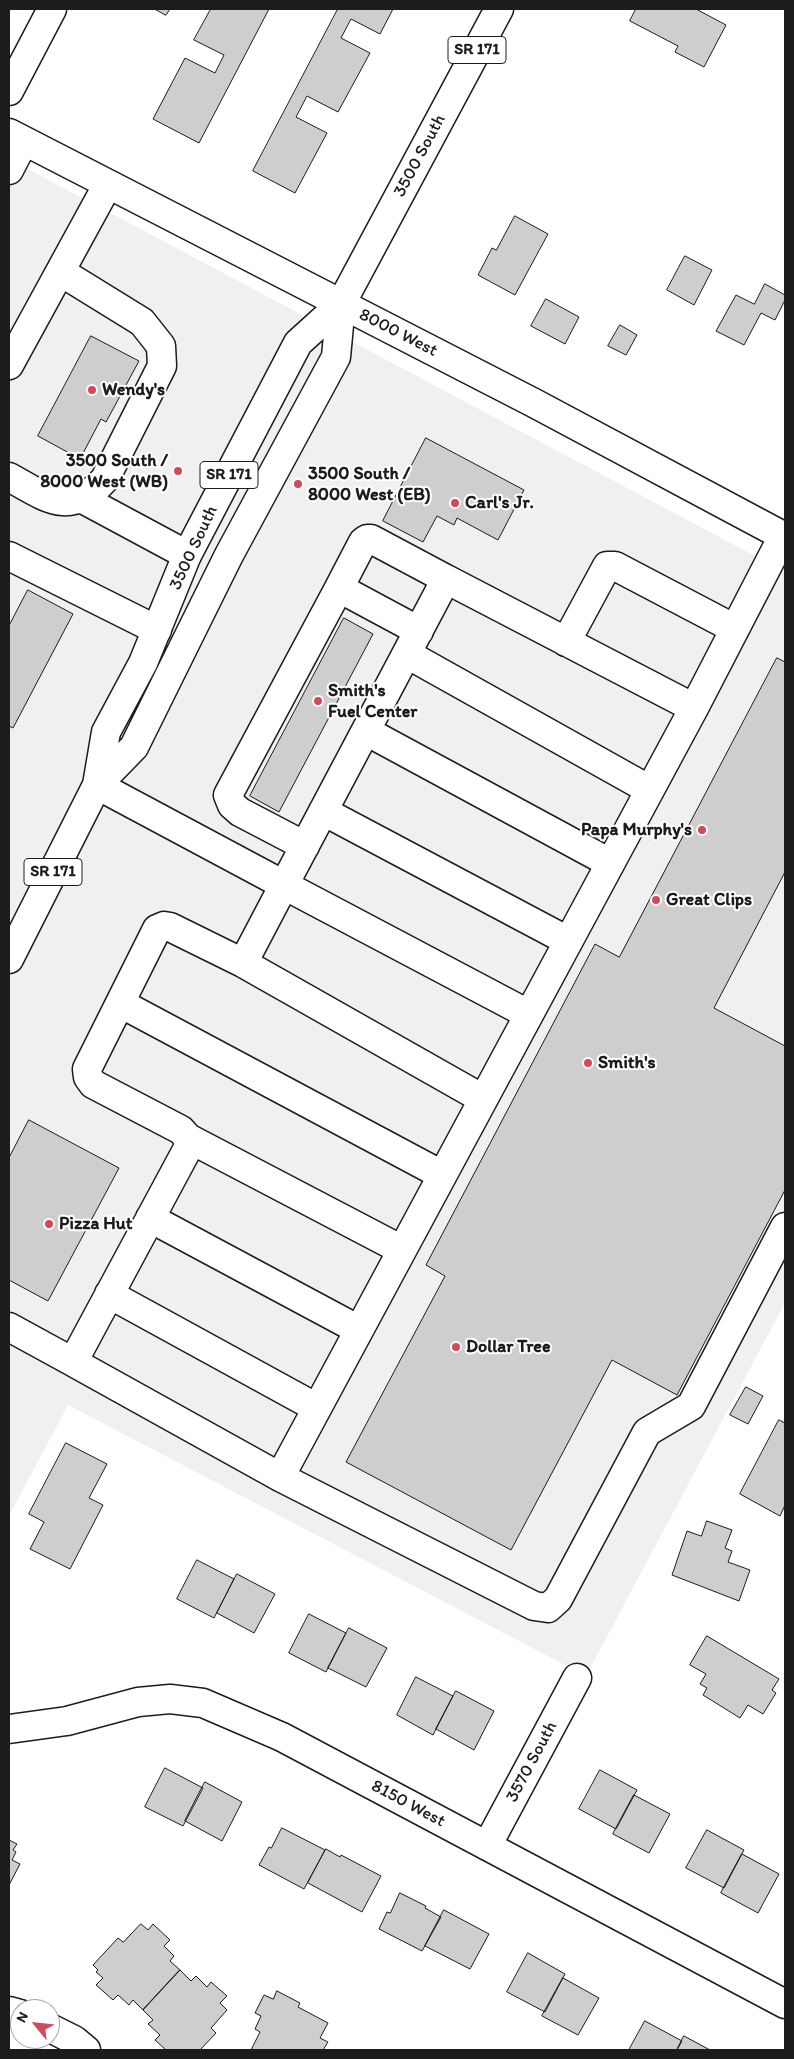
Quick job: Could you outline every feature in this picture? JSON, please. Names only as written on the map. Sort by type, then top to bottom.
[{"type":"street","points":[[9,91],[52,9]]},
{"type":"street","name":"3500 South","points":[[9,959],[97,785],[106,732],[143,663],[187,555],[298,343],[341,304],[499,9]]},
{"type":"street","points":[[9,170],[16,137]]},
{"type":"street","name":"8000 West","points":[[16,137],[534,403],[784,537]]},
{"type":"street","points":[[9,365],[108,184]]},
{"type":"street","points":[[9,477],[54,500],[64,501],[81,498],[98,486],[107,474],[162,366],[161,346],[142,322],[61,272]]},
{"type":"street","name":"3500 South","points":[[97,785],[134,747],[229,555],[336,357],[341,304]]},
{"type":"street","points":[[81,498],[187,555]]},
{"type":"street","points":[[280,1477],[784,537]]},
{"type":"street","points":[[305,846],[240,812],[232,805],[228,795],[363,542],[367,539],[371,539],[694,708]]},
{"type":"street","points":[[9,556],[156,630]]},
{"type":"street","points":[[566,642],[607,566],[615,566],[735,629]]},
{"type":"street","points":[[243,963],[446,579]]},
{"type":"street","points":[[339,588],[413,642],[650,790]]},
{"type":"street","points":[[366,731],[610,864]]},
{"type":"street","points":[[97,785],[528,1014]]},
{"type":"street","points":[[323,811],[568,941]]},
{"type":"street","points":[[402,1250],[188,1138],[181,1130],[93,1084],[88,1076],[87,1069],[157,929],[164,926],[170,927],[243,963],[483,1099]]},
{"type":"street","points":[[120,1002],[442,1175]]},
{"type":"street","points":[[73,1362],[188,1148],[188,1138]]},
{"type":"street","points":[[150,1218],[359,1330]]},
{"type":"street","points":[[9,1327],[280,1477],[534,1606],[548,1608],[558,1598],[647,1432],[691,1406],[785,1227]]},
{"type":"street","points":[[109,1294],[317,1408]]},
{"type":"street","name":"3570 South","points":[[487,1846],[577,1678]]},
{"type":"street","name":"8150 West","points":[[9,1729],[67,1721],[138,1702],[170,1699],[203,1703],[282,1737],[785,2004]]},
{"type":"street","points":[[60,2033],[74,2040],[86,2050]]},
{"type":"shaded area","points":[[9,159],[785,572],[785,1303],[586,1676],[68,1405],[9,1516]]},
{"type":"building","points":[[155,9],[170,9],[166,15]]},
{"type":"building","points":[[211,9],[269,9],[199,143],[153,119],[185,58],[215,73],[224,55],[194,40]]},
{"type":"building","points":[[338,9],[393,9],[380,34],[351,19],[341,38],[370,53],[338,112],[307,96],[296,117],[327,133],[295,193],[253,171]]},
{"type":"building","points":[[636,9],[696,9],[726,25],[704,67],[675,52],[678,46],[630,21]]},
{"type":"building","points":[[515,216],[548,234],[515,295],[478,275],[492,248],[496,250]]},
{"type":"building","points":[[685,256],[712,270],[694,305],[667,290]]},
{"type":"building","points":[[765,284],[785,295],[785,300],[775,320],[761,313],[744,345],[716,331],[736,295],[754,304]]},
{"type":"building","points":[[546,299],[579,317],[565,344],[531,326]]},
{"type":"building","points":[[620,325],[637,335],[626,355],[608,346]]},
{"type":"building","points":[[91,336],[139,361],[106,422],[101,419],[80,459],[38,436]]},
{"type":"building","name":"Carl's Jr.","points":[[426,438],[524,490],[498,540],[457,518],[454,525],[437,516],[423,542],[383,521]]},
{"type":"building","points":[[28,590],[73,614],[13,728],[9,726],[9,626]]},
{"type":"building","points":[[344,618],[373,634],[279,812],[250,796]]},
{"type":"building","points":[[777,658],[785,662],[785,872],[714,1008],[785,1046],[785,1190],[677,1395],[612,1360],[511,1550],[346,1462],[445,1276],[426,1265],[595,944],[619,957]]},
{"type":"building","name":"Pizza Hut","points":[[29,1120],[119,1168],[48,1301],[9,1280],[9,1158]]},
{"type":"building","points":[[746,1387],[763,1396],[748,1424],[730,1415]]},
{"type":"building","points":[[779,1420],[785,1423],[785,1505],[780,1516],[740,1494]]},
{"type":"building","points":[[66,1443],[107,1464],[89,1498],[103,1505],[70,1569],[30,1549],[44,1522],[29,1514]]},
{"type":"building","points":[[707,1521],[732,1530],[725,1548],[732,1551],[728,1562],[750,1570],[739,1601],[672,1575],[687,1531],[701,1536]]},
{"type":"building","points":[[197,1560],[234,1579],[214,1618],[177,1599]]},
{"type":"building","points":[[237,1574],[275,1594],[254,1633],[217,1613]]},
{"type":"building","points":[[309,1614],[346,1633],[326,1672],[289,1653]]},
{"type":"building","points":[[349,1628],[387,1648],[366,1687],[328,1668]]},
{"type":"building","points":[[707,1636],[779,1679],[772,1690],[776,1693],[763,1714],[748,1705],[740,1718],[703,1695],[707,1688],[700,1684],[706,1674],[690,1665]]},
{"type":"building","points":[[416,1677],[453,1696],[433,1735],[397,1715]]},
{"type":"building","points":[[456,1691],[494,1711],[474,1750],[436,1729]]},
{"type":"building","points":[[165,1768],[203,1788],[183,1826],[145,1807]]},
{"type":"building","points":[[600,1770],[637,1790],[616,1829],[579,1809]]},
{"type":"building","points":[[205,1782],[242,1802],[222,1841],[185,1821]]},
{"type":"building","points":[[634,1795],[670,1814],[649,1853],[613,1834]]},
{"type":"building","points":[[282,1828],[325,1850],[304,1889],[259,1865]]},
{"type":"building","points":[[707,1830],[744,1850],[724,1888],[686,1868]]},
{"type":"building","points":[[9,1840],[17,1844],[13,1850],[16,1852],[12,1860],[20,1864],[9,1885]]},
{"type":"building","points":[[326,1849],[381,1876],[362,1912],[308,1883]]},
{"type":"building","points":[[742,1854],[779,1874],[758,1913],[721,1893]]},
{"type":"building","points":[[400,1893],[426,1906],[425,1908],[441,1917],[422,1951],[379,1929],[387,1912],[390,1913]]},
{"type":"building","points":[[444,1910],[489,1934],[470,1969],[425,1946]]},
{"type":"building","points":[[141,1924],[148,1930],[153,1924],[170,1940],[164,1946],[174,1956],[170,1961],[180,1970],[143,2010],[133,2000],[129,2005],[118,1995],[113,2000],[96,1985],[103,1978],[96,1972],[98,1970],[93,1965],[118,1938],[123,1942]]},
{"type":"building","points":[[528,1953],[565,1974],[545,2012],[507,1992]]},
{"type":"building","points":[[180,1970],[191,1981],[196,1976],[207,1987],[211,1982],[227,1996],[220,2003],[227,2010],[211,2028],[216,2033],[200,2050],[166,2050],[155,2040],[160,2035],[148,2024],[153,2020],[143,2010]]},
{"type":"building","points":[[563,1978],[599,1998],[578,2035],[542,2016]]},
{"type":"building","points":[[277,1991],[300,2003],[298,2007],[328,2023],[320,2038],[328,2042],[323,2050],[251,2050],[260,2032],[255,2029],[261,2016],[255,2013],[264,1995],[273,1999]]},
{"type":"building","points":[[645,2021],[682,2041],[677,2050],[629,2050]]},
{"type":"building","points":[[684,2036],[710,2050],[677,2050]]},
{"type":"place","name":"Wendy's","points":[[92,390]]},
{"type":"place","name":"3500 South / 8000 West (WB)","points":[[178,471]]},
{"type":"place","name":"3500 South / 8000 West (EB)","points":[[298,484]]},
{"type":"place","name":"Carl's Jr.","points":[[455,503]]},
{"type":"place","name":"Smith's Fuel Center","points":[[318,701]]},
{"type":"place","name":"Papa Murphy's","points":[[702,830]]},
{"type":"place","name":"Great Clips","points":[[656,900]]},
{"type":"place","name":"Smith's","points":[[588,1063]]},
{"type":"place","name":"Pizza Hut","points":[[49,1224]]},
{"type":"place","name":"Dollar Tree","points":[[456,1347]]}]
